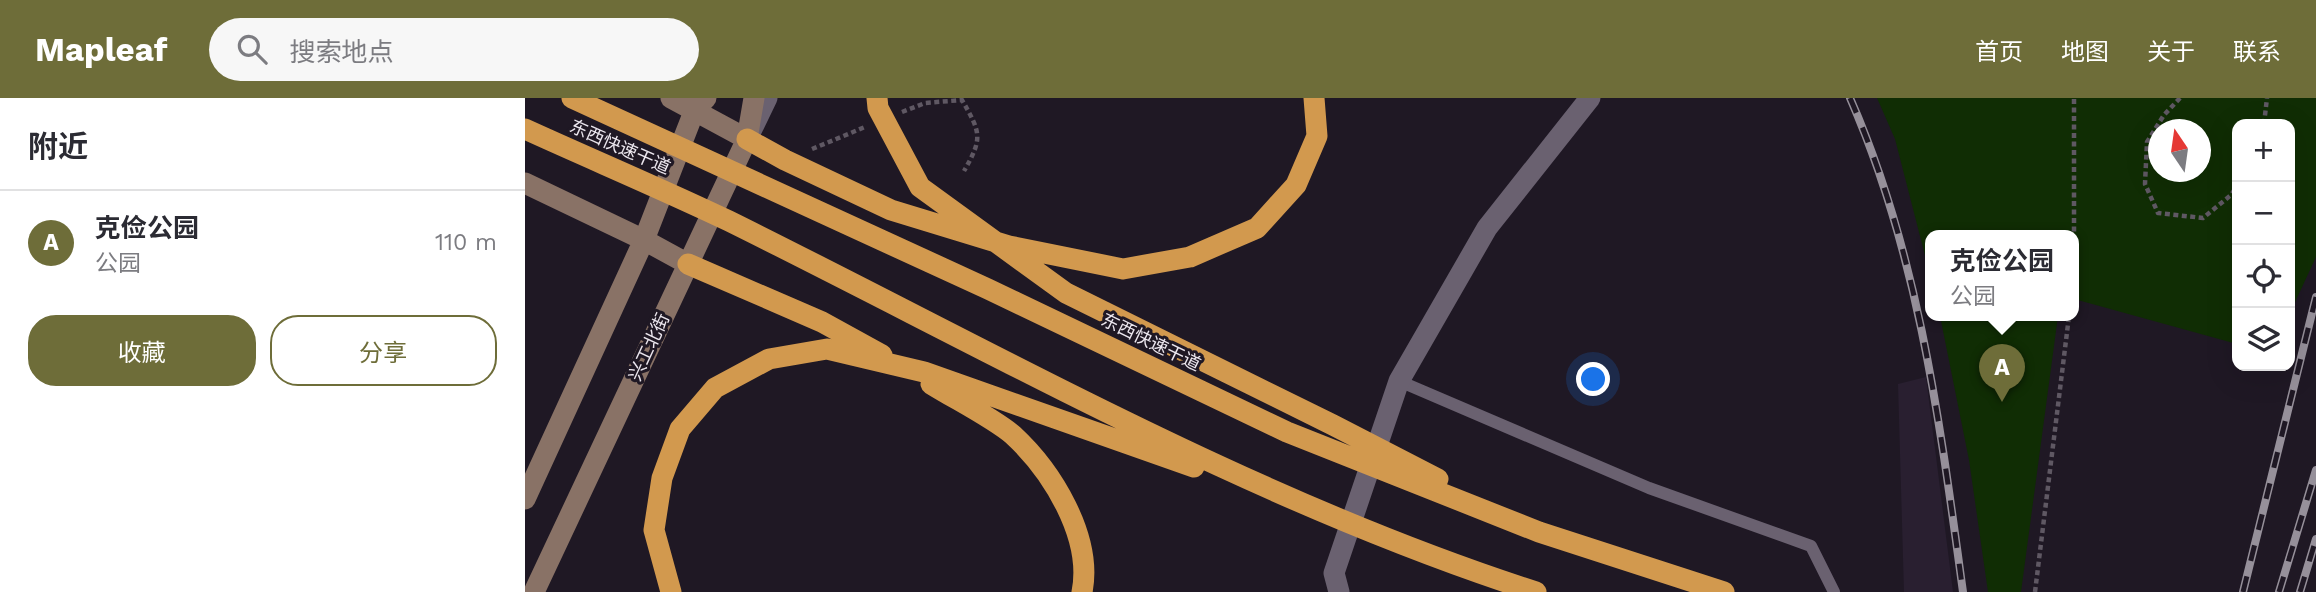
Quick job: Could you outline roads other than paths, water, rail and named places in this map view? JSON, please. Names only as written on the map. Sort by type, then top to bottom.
[{"type":"highway","name":"东西快速干道","points":[[572,98],[988,289],[1287,432],[1539,532],[1724,592]]},
{"type":"highway","points":[[877,98],[878,108],[899,152],[920,187],[1066,293],[1333,425],[1539,532]]},
{"type":"highway","points":[[747,139],[891,210],[1009,246],[1123,269],[1190,257],[1257,228],[1296,185],[1317,136],[1314,98]]},
{"type":"highway","name":"东西快速干道","points":[[525,129],[727,220],[1049,384],[1299,503],[1498,580],[1536,592]]},
{"type":"highway","points":[[688,264],[822,322],[902,366],[1012,434],[1043,467],[1067,505],[1079,541],[1084,582],[1082,592]]},
{"type":"highway","points":[[671,592],[654,530],[662,478],[680,429],[715,388],[769,359],[827,349],[924,372],[1299,503]]},
{"type":"main road","points":[[671,98],[700,102],[747,139]]},
{"type":"main road","name":"兴工北街","points":[[534,592],[747,139],[754,98]]},
{"type":"main road","points":[[525,499],[644,240],[700,102]]},
{"type":"main road","points":[[525,183],[688,264]]},
{"type":"street","points":[[747,139],[767,98]]},
{"type":"street","points":[[1339,592],[1334,573],[1399,381],[1487,228],[1590,98]]},
{"type":"lane","points":[[1399,381],[1649,488],[1811,546],[1833,592]]},
{"type":"railway","points":[[1850,98],[1874,157],[1910,279],[1935,403],[1963,592]]},
{"type":"railway","points":[[2243,592],[2316,297]]},
{"type":"railway","points":[[2279,592],[2316,470]]},
{"type":"railway","points":[[2300,592],[2316,539]]},
{"type":"place","name":"克俭公园","points":[[2002,402]]}]
